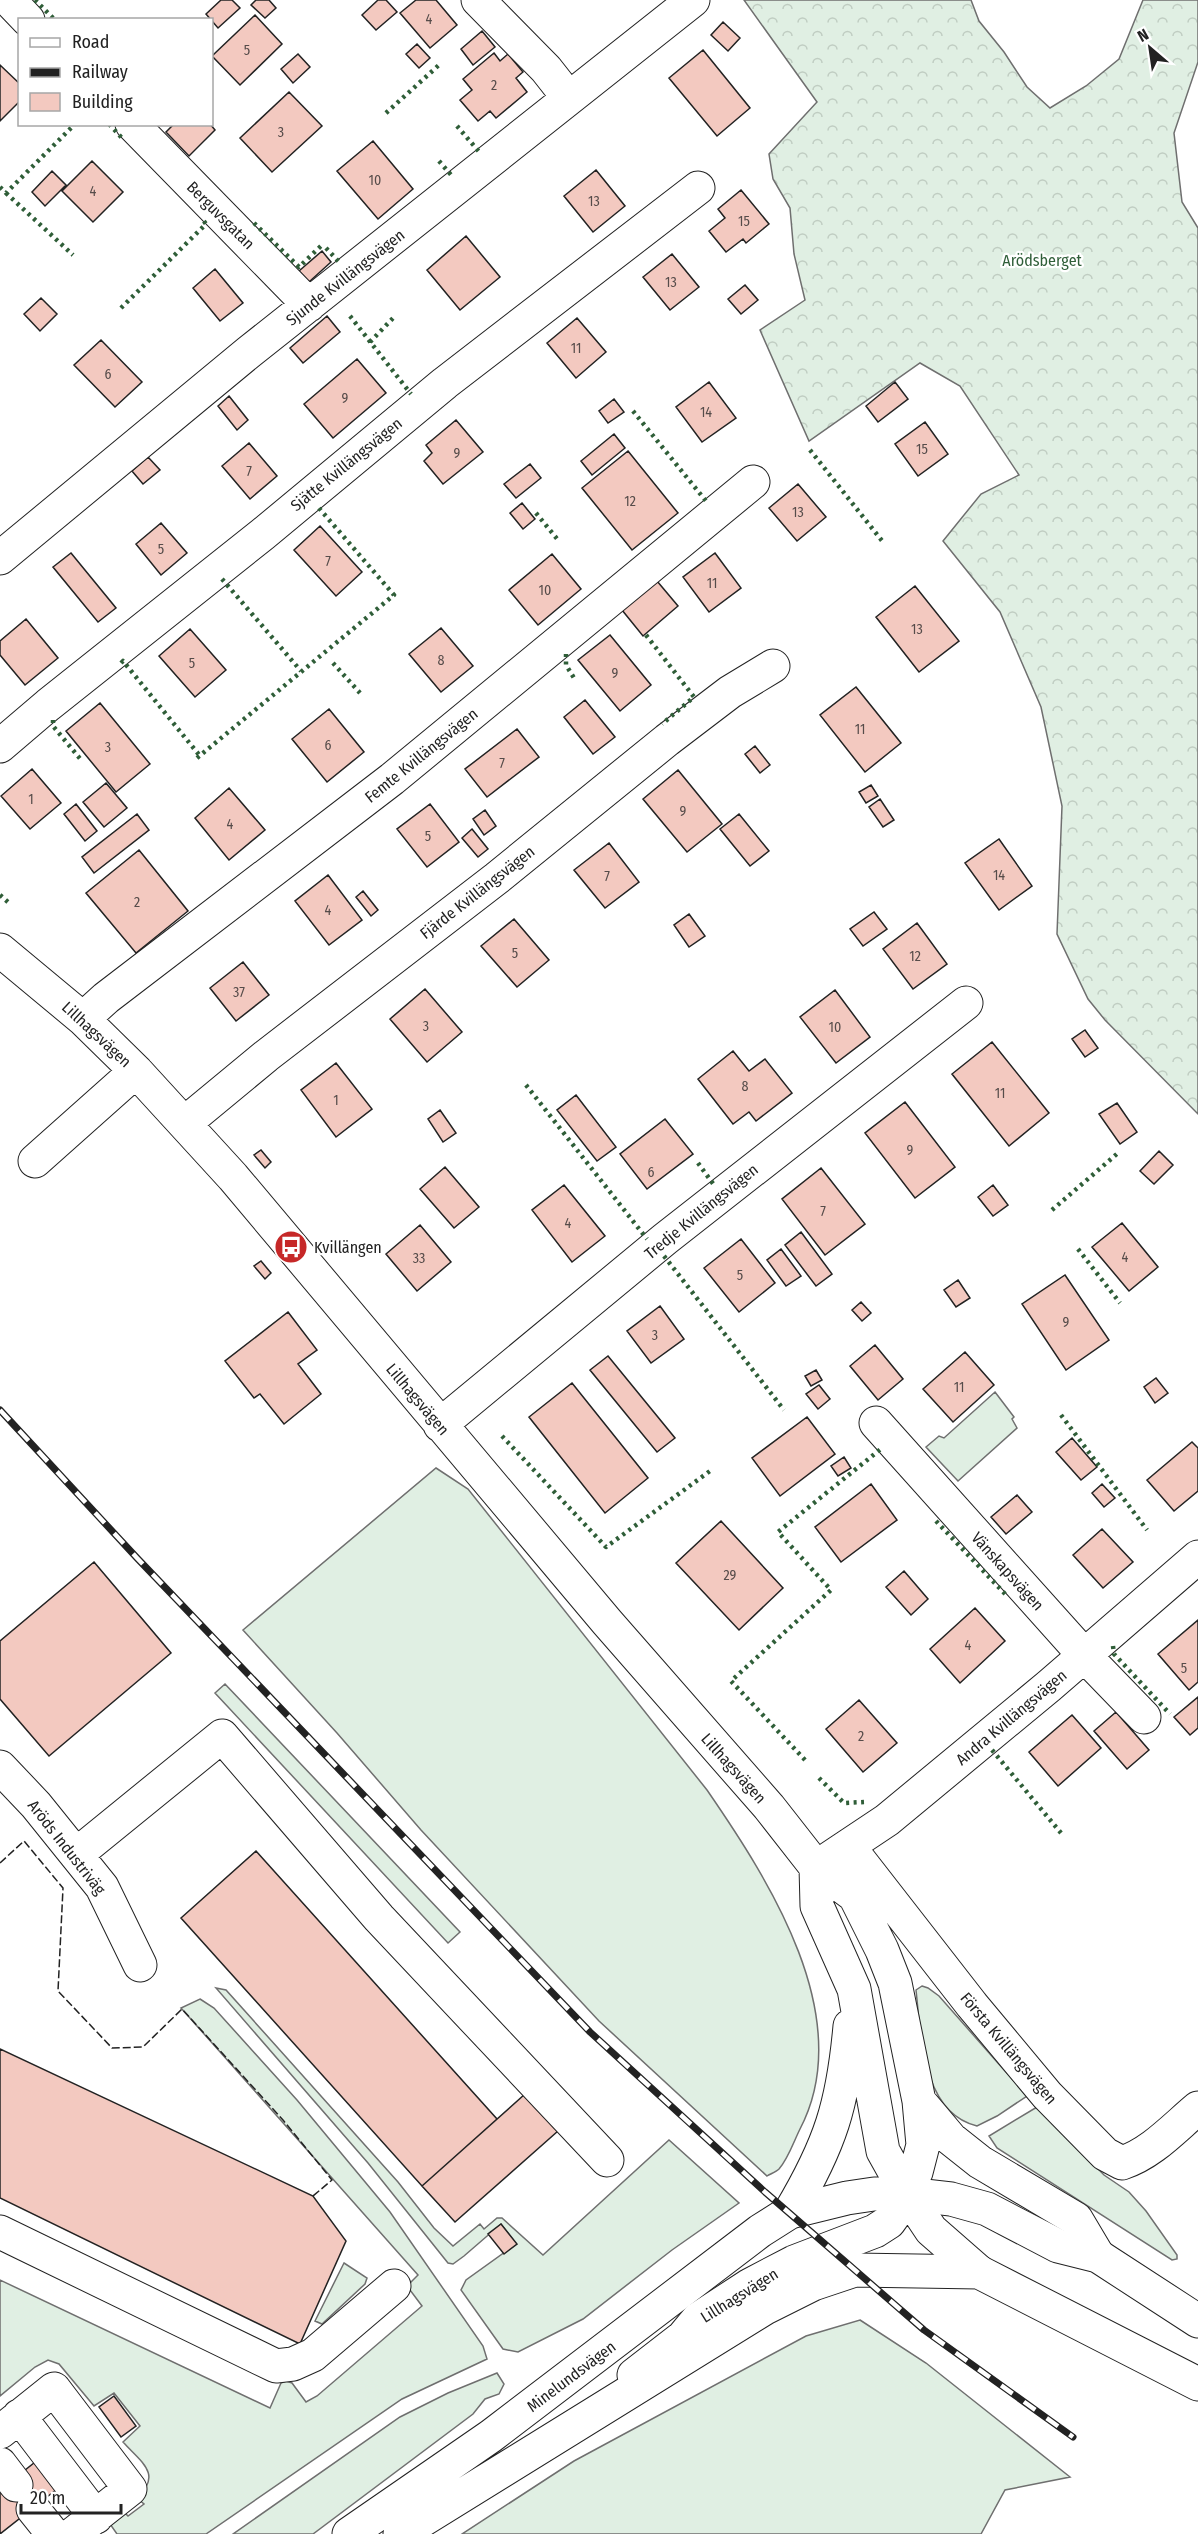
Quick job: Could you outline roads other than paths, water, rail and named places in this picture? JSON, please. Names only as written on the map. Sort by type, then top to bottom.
[{"type":"street","points":[[9,0],[26,18]]},
{"type":"street","points":[[478,0],[546,69],[568,97]]},
{"type":"street","name":"Sjunde Kvillängsvägen","points":[[0,558],[309,305],[693,0]]},
{"type":"street","name":"Berguvsgatan","points":[[134,126],[309,305]]},
{"type":"street","name":"Sjätte Kvillängsvägen","points":[[0,747],[48,705],[263,534],[445,383],[698,188]]},
{"type":"street","name":"Femte Kvillängsvägen","points":[[83,1019],[106,998],[392,779],[753,482]]},
{"type":"street","name":"Fjärde Kvillängsvägen","points":[[185,1123],[266,1056],[497,878],[668,740],[730,692],[773,666]]},
{"type":"street","name":"Lillhagsvägen","points":[[0,950],[83,1019],[185,1123],[607,1623],[769,1807],[816,1867],[855,1896],[882,1950],[895,1983],[919,2101],[922,2145],[916,2172],[907,2194],[889,2222],[875,2231],[794,2262],[750,2285],[698,2319],[683,2337],[552,2439]]},
{"type":"street","name":"Tredje Kvillängsvägen","points":[[440,1425],[665,1239],[966,1003]]},
{"type":"street","points":[[35,1161],[136,1071]]},
{"type":"street","name":"Vänskapsvägen","points":[[876,1423],[1084,1655],[1144,1717]]},
{"type":"street","name":"Andra Kvillängsvägen","points":[[816,1867],[887,1820],[1198,1557]]},
{"type":"street","points":[[77,1854],[222,1736],[379,1918],[607,2160]]},
{"type":"street","name":"Aröds Industriväg","points":[[0,1767],[36,1805],[102,1887],[140,1965]]},
{"type":"street","name":"Första Kvillängsvägen","points":[[849,1846],[972,2005],[1066,2117],[1105,2154],[1122,2163],[1133,2159],[1148,2151],[1198,2108]]},
{"type":"street","points":[[816,1867],[817,1906],[854,1989],[883,2151],[907,2194],[931,2230],[978,2272],[1198,2384]]},
{"type":"street","points":[[790,2212],[822,2154],[835,2120],[846,2075],[854,1989]]},
{"type":"street","name":"Lillhagsvägen","points":[[919,2101],[951,2139],[980,2162],[1076,2218],[1098,2256]]},
{"type":"street","name":"Lillhagsvägen","points":[[790,2212],[874,2194],[907,2194],[951,2199],[987,2209],[1058,2246],[1098,2256],[1198,2321]]},
{"type":"street","name":"Minelundsvägen","points":[[349,2534],[491,2436],[700,2275],[790,2212]]},
{"type":"street","points":[[0,2232],[276,2366],[293,2364],[313,2355],[394,2286]]},
{"type":"street","points":[[400,2534],[765,2308],[813,2284],[855,2270],[978,2272]]},
{"type":"street","points":[[54,2389],[130,2489],[84,2525],[10,2424],[54,2389]]},
{"type":"railway","points":[[0,1410],[137,1558],[590,2032],[765,2192],[924,2330],[1073,2437]]},
{"type":"place","name":"Kvillängen","points":[[291,1247]]},
{"type":"park label","name":"Arödsberget","points":[[1042,260]]}]
